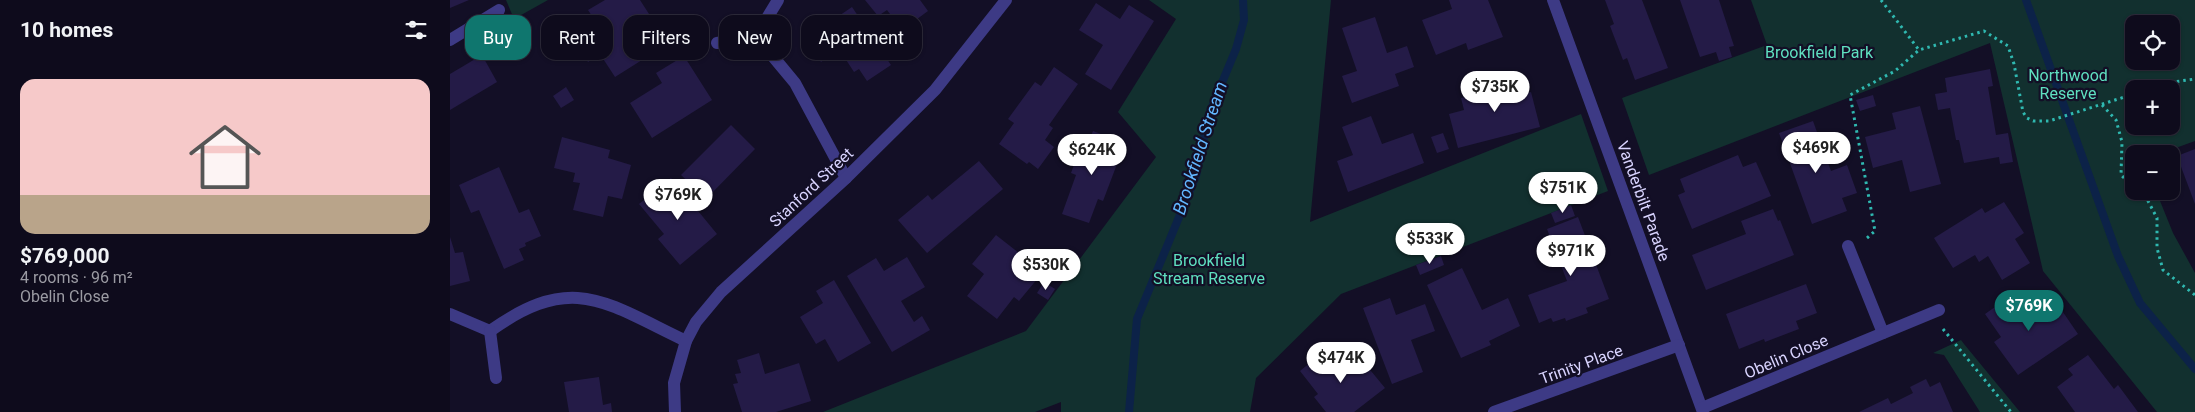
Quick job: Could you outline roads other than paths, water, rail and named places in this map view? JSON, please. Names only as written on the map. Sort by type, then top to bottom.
[{"type":"street","points":[[769,15],[778,0]]},
{"type":"street","name":"Stanford Street","points":[[675,412],[674,383],[686,341],[696,322],[722,292],[846,178],[935,90],[1006,0]]},
{"type":"street","name":"Vanderbilt Parade","points":[[1554,0],[1703,410]]},
{"type":"street","points":[[450,40],[499,10]]},
{"type":"street","points":[[776,60],[795,83],[846,178]]},
{"type":"street","points":[[1849,248],[1883,333]]},
{"type":"street","points":[[490,331],[513,315],[535,304],[566,297],[588,298],[604,302],[686,341]]},
{"type":"street","name":"Obelin Close","points":[[1703,410],[1939,310]]},
{"type":"street","points":[[450,314],[490,331]]},
{"type":"street","points":[[490,331],[496,378]]},
{"type":"street","name":"Trinity Place","points":[[1494,412],[1679,345]]},
{"type":"waterway","name":"Brookfield Stream","points":[[1129,412],[1137,319],[1196,176],[1209,114],[1236,49],[1244,20],[1243,0]]},
{"type":"waterway","points":[[2026,0],[2118,256],[2140,303],[2195,369]]},
{"type":"park label","name":"Brookfield Park","points":[[1819,52]]},
{"type":"park label","name":"Northwood Reserve","points":[[2068,84]]},
{"type":"park label","name":"Brookfield Stream Reserve","points":[[1209,269]]}]
